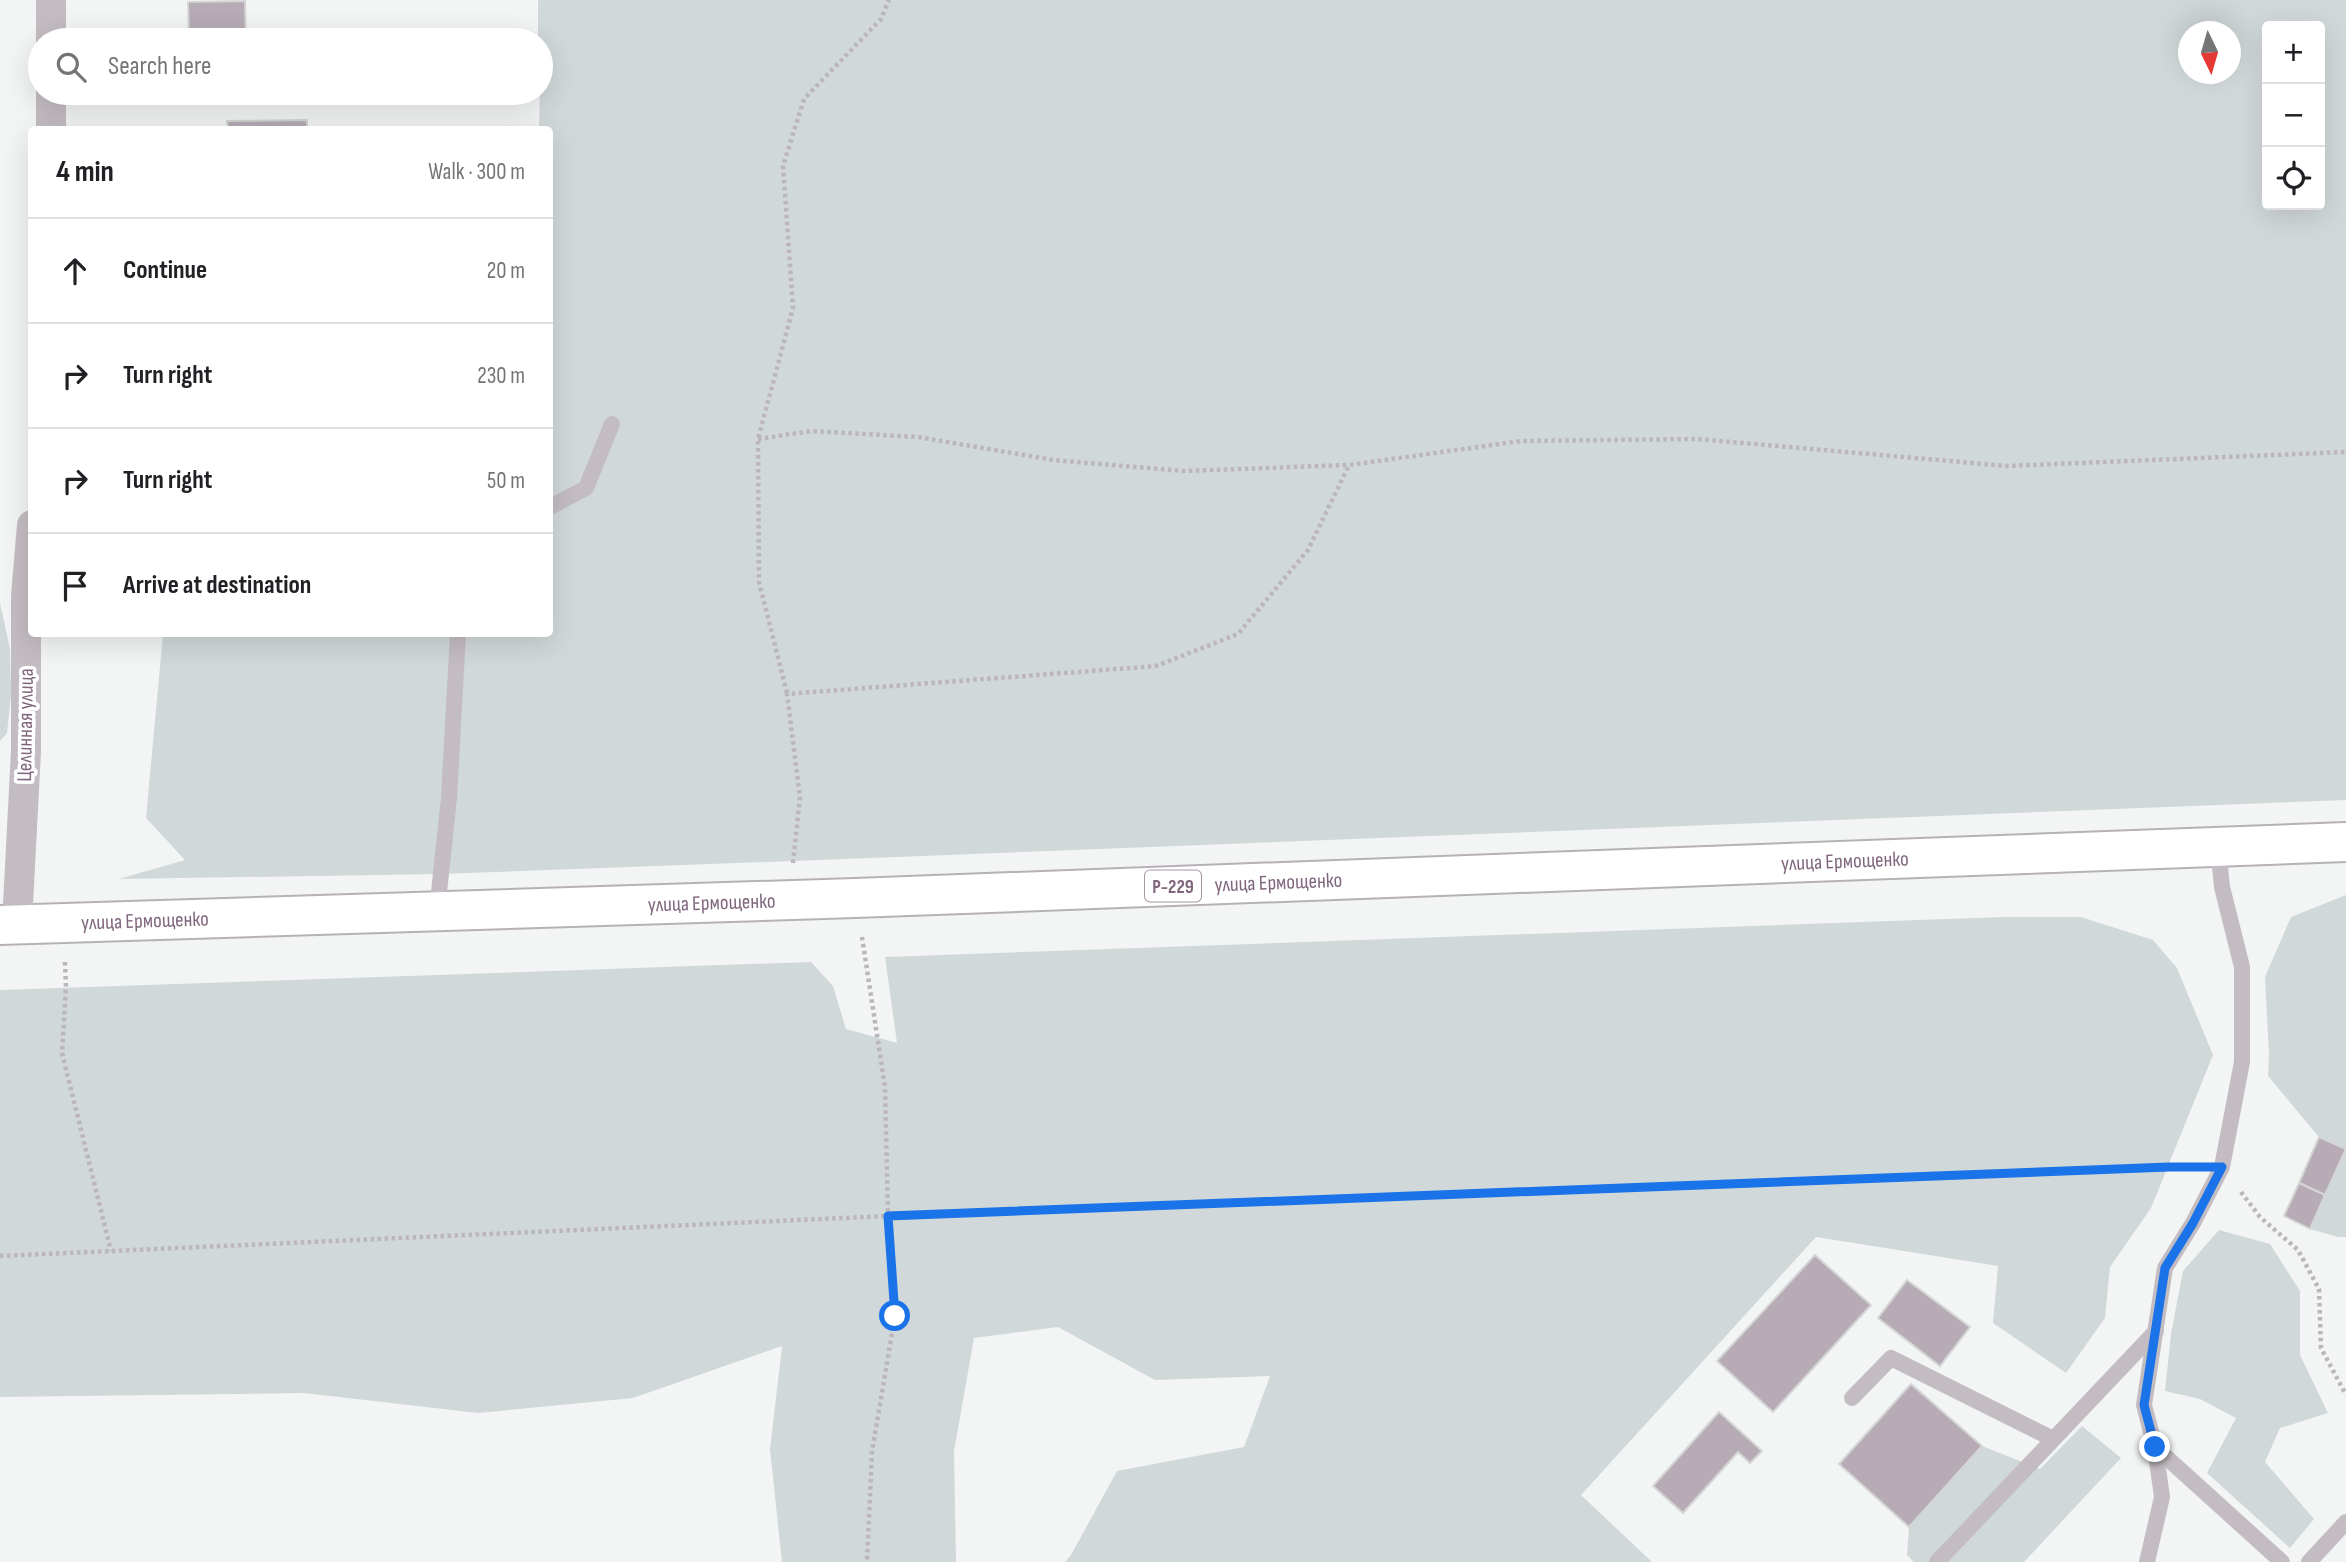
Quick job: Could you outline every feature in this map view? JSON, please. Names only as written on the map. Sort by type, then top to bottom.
[{"type":"highway","name":"улица Ермощенко","points":[[8,925],[855,898],[2346,842]]},
{"type":"street","points":[[51,0],[51,28]]},
{"type":"street","points":[[51,105],[51,126]]},
{"type":"street","name":"Целинная улица","points":[[8,925],[26,751],[28,572]]},
{"type":"lane","points":[[553,504],[586,488],[612,424]]},
{"type":"lane","points":[[438,911],[449,798],[458,637]]},
{"type":"lane","points":[[2147,1562],[2162,1497],[2155,1447],[2144,1405],[2165,1268],[2193,1223],[2222,1167],[2242,1062],[2242,967],[2222,887],[2218,846]]},
{"type":"lane","points":[[1937,1562],[2156,1331]]},
{"type":"lane","points":[[1852,1398],[1891,1358],[2053,1439]]},
{"type":"lane","points":[[2155,1447],[2282,1562]]},
{"type":"lane","points":[[2309,1562],[2346,1522]]},
{"type":"path","points":[[789,900],[800,797],[787,694],[760,582],[758,439],[793,308],[783,166],[804,99],[881,19],[889,0]]},
{"type":"path","points":[[758,439],[811,431],[918,438],[1053,460],[1183,471],[1349,465],[1521,441],[1697,439],[2007,466],[2346,452]]},
{"type":"path","points":[[787,694],[1156,666],[1238,634],[1308,550],[1349,465]]},
{"type":"path","points":[[855,898],[885,1087],[888,1216],[895,1316],[872,1451],[867,1562]]},
{"type":"path","points":[[65,962],[62,1053],[111,1251]]},
{"type":"path","points":[[0,1256],[888,1216],[2222,1167],[2260,1217],[2298,1250],[2319,1289],[2321,1348],[2346,1395]]},
{"type":"shaded area","points":[[538,0],[2346,0],[2346,800],[441,874],[119,879],[185,860],[146,818],[163,637],[553,637],[553,126],[539,126],[540,105],[553,105],[553,28],[538,28]]},
{"type":"shaded area","points":[[0,603],[10,649],[11,695],[7,733],[0,741]]},
{"type":"shaded area","points":[[2346,895],[2346,1149],[2319,1137],[2268,1076],[2265,977],[2291,917]]},
{"type":"shaded area","points":[[2003,917],[2081,917],[2153,940],[2177,968],[2213,1055],[2151,1208],[2110,1267],[2105,1318],[2066,1373],[1993,1323],[1998,1266],[1816,1237],[1581,1495],[1652,1562],[1065,1562],[1117,1471],[1244,1447],[1270,1376],[1155,1380],[1058,1327],[974,1338],[954,1451],[956,1562],[782,1562],[770,1449],[782,1346],[633,1398],[478,1413],[304,1393],[0,1397],[0,990],[811,962],[833,986],[846,1029],[897,1043],[885,957]]},
{"type":"shaded area","points":[[2346,1149],[2346,1237],[2338,1237],[2310,1229]]},
{"type":"shaded area","points":[[2219,1230],[2270,1244],[2300,1291],[2300,1355],[2328,1413],[2280,1428],[2265,1462],[2314,1519],[2290,1548],[2207,1473],[2236,1418],[2200,1399],[2165,1391],[2171,1334],[2183,1271]]},
{"type":"shaded area","points":[[2082,1426],[2121,1458],[2024,1562],[1914,1562],[1907,1555],[1909,1527],[1982,1446],[2040,1469]]},
{"type":"building","points":[[245,1],[246,28],[189,28],[188,2]]},
{"type":"building","points":[[307,120],[307,126],[228,126],[227,121]]},
{"type":"building","points":[[2319,1137],[2346,1149],[2325,1195],[2299,1183]]},
{"type":"building","points":[[2299,1183],[2325,1195],[2310,1229],[2284,1216]]},
{"type":"building","points":[[1815,1255],[1871,1305],[1773,1412],[1717,1361]]},
{"type":"building","points":[[1907,1280],[1970,1327],[1940,1366],[1878,1318]]},
{"type":"building","points":[[1911,1384],[1982,1446],[1909,1527],[1839,1464]]},
{"type":"building","points":[[1719,1412],[1762,1451],[1750,1463],[1738,1452],[1683,1513],[1653,1486]]},
{"type":"route","points":[[895,1316],[888,1216],[2222,1167],[2193,1223],[2165,1268],[2144,1405],[2155,1447]]}]
